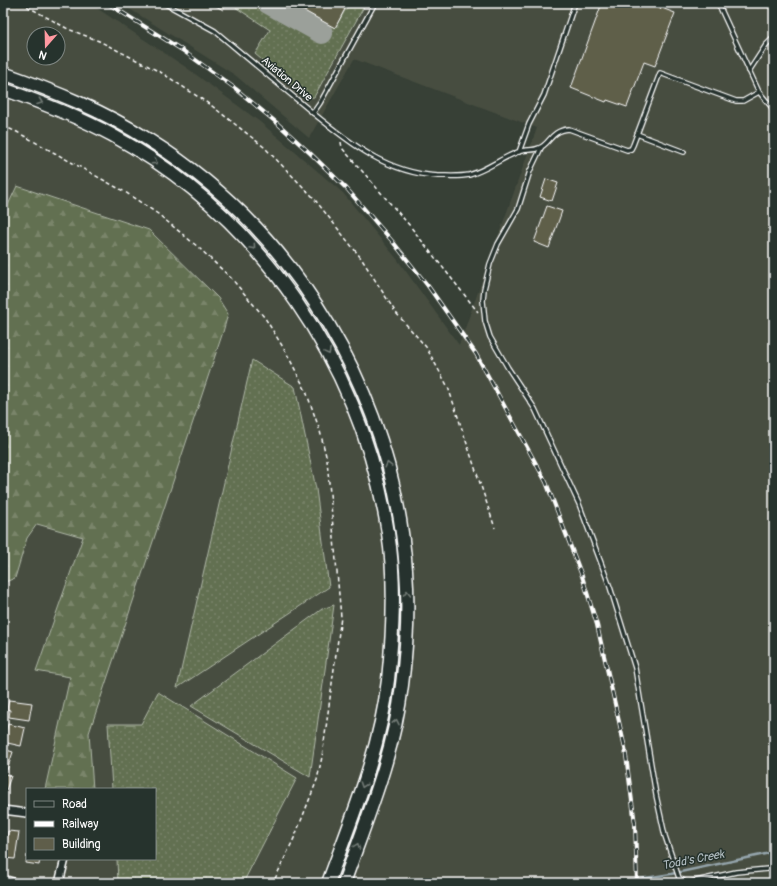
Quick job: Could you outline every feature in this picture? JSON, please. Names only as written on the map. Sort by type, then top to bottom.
[{"type":"main road","points":[[3,73],[62,95],[119,121],[186,165],[223,196],[256,227],[311,295],[336,335],[373,414],[396,496],[406,571],[407,633],[401,693],[389,752],[344,883]]},
{"type":"main road","points":[[3,89],[50,106],[112,135],[178,177],[213,207],[274,270],[297,302],[321,339],[340,375],[354,408],[371,457],[382,498],[392,572],[392,630],[388,682],[374,748],[367,773],[328,883]]},
{"type":"street","points":[[3,810],[26,813]]},
{"type":"street","points":[[59,883],[65,860]]},
{"type":"street","points":[[3,879],[16,883]]},
{"type":"lane","name":"Aviation Drive","points":[[164,3],[215,31],[313,113],[375,3]]},
{"type":"lane","points":[[519,152],[529,124],[544,95],[576,3]]},
{"type":"lane","points":[[718,3],[759,92],[774,110]]},
{"type":"lane","points":[[749,71],[766,45],[774,37]]},
{"type":"lane","points":[[759,92],[743,101],[736,101],[660,73],[631,148],[627,150],[569,128],[554,133],[541,148],[530,171],[518,209],[498,244],[490,264],[484,289],[483,314],[490,337],[535,409],[579,504],[610,587],[634,668],[656,795],[665,836],[679,878],[687,883],[736,872],[768,869]]},
{"type":"lane","points":[[313,113],[342,136],[378,159],[396,168],[429,175],[450,177],[468,175],[486,169],[519,152],[541,148]]},
{"type":"lane","points":[[637,134],[684,152]]},
{"type":"path","points":[[21,3],[68,29],[99,41],[162,73],[212,106],[264,147],[312,196],[361,258],[396,313],[426,347],[448,387],[495,528]]},
{"type":"path","points":[[3,126],[17,132],[125,192],[158,214],[198,247],[231,278],[265,318],[286,352],[308,398],[320,431],[327,460],[341,616],[322,757],[317,780],[295,836],[273,883]]},
{"type":"path","points":[[342,136],[340,144],[342,148],[410,226],[477,312],[483,314]]},
{"type":"shaded area","points":[[3,3],[89,3],[187,68],[260,122],[343,193],[397,259],[459,345],[537,128],[354,59],[309,138],[235,75],[120,3],[774,3],[774,878],[772,883],[3,883]]},
{"type":"green space","points":[[237,3],[259,3],[321,37],[328,24],[335,28],[349,3],[366,3],[314,97],[307,98],[255,54],[270,30],[235,7]]},
{"type":"green space","points":[[17,186],[149,230],[218,298],[228,314],[89,733],[93,788],[45,788],[70,677],[36,671],[83,537],[37,524],[27,538],[15,578],[3,583],[3,487],[5,485],[3,468],[3,219]]},
{"type":"green space","points":[[252,360],[295,387],[316,489],[329,587],[177,688]]},
{"type":"green space","points":[[334,605],[310,777],[191,706],[322,609]]},
{"type":"green space","points":[[158,692],[297,778],[243,883],[118,883],[117,860],[156,860],[156,788],[112,788],[108,724],[141,724]]},
{"type":"building","points":[[211,3],[226,3],[223,10]]},
{"type":"building","points":[[290,3],[334,3],[345,9],[335,28]]},
{"type":"building","points":[[602,3],[648,3],[675,13],[655,66],[644,62],[627,107],[607,100],[606,102],[571,88]]},
{"type":"building","points":[[546,179],[558,183],[552,201],[540,197]]},
{"type":"building","points":[[547,206],[562,211],[549,248],[534,242]]},
{"type":"building","points":[[9,700],[32,703],[29,720],[9,717],[10,710],[7,709]]},
{"type":"building","points":[[8,724],[25,728],[21,746],[3,742],[3,733],[6,733]]},
{"type":"building","points":[[3,749],[13,752],[7,770],[3,769]]},
{"type":"building","points":[[3,773],[11,776],[5,793],[3,792]]},
{"type":"building","points":[[8,831],[19,832],[15,859],[4,858]]},
{"type":"building","points":[[26,860],[40,860],[39,865],[26,863]]},
{"type":"waterway","name":"Todd's Creek","points":[[614,883],[671,874],[774,851]]},
{"type":"taxiway","points":[[268,3],[322,33]]},
{"type":"railway","points":[[107,3],[182,50],[236,89],[311,154],[347,189],[393,242],[428,286],[476,354],[546,482],[582,576],[597,625],[625,748],[635,824],[637,883]]}]
